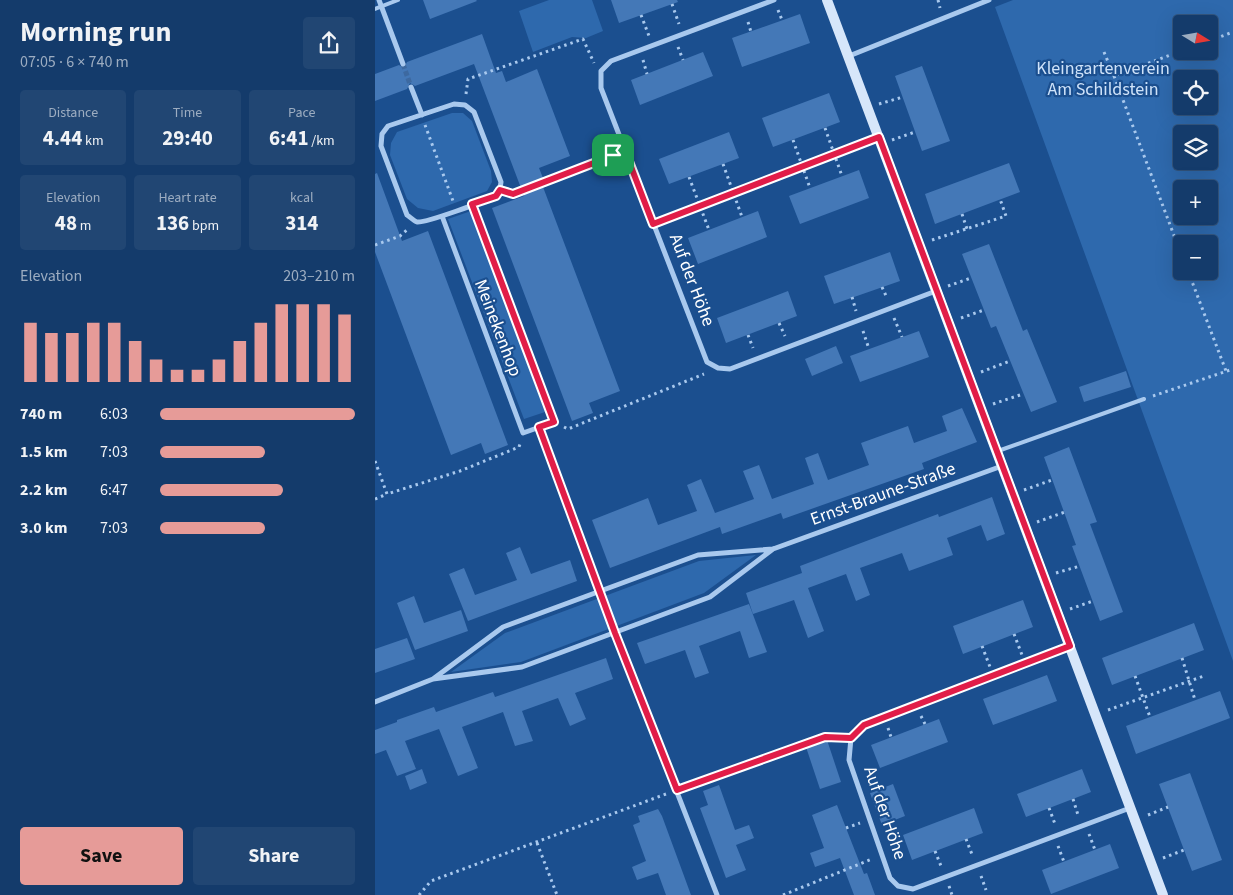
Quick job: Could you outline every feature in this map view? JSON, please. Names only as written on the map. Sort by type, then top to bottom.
[{"type":"street","points":[[379,0],[403,64]]},
{"type":"street","points":[[601,71],[611,61],[774,0]]},
{"type":"street","points":[[827,0],[1163,895]]},
{"type":"street","points":[[849,56],[989,0]]},
{"type":"street","name":"Auf der Höhe","points":[[601,71],[601,88],[707,362],[718,368]]},
{"type":"street","points":[[411,87],[422,115]]},
{"type":"street","points":[[454,104],[465,105],[474,112],[501,182],[500,190],[496,196],[427,221],[416,222],[407,215],[381,146],[382,134],[388,126],[454,104]]},
{"type":"street","name":"Meinekenhop","points":[[472,204],[554,422]]},
{"type":"street","name":"Meinekenhop","points":[[442,216],[523,433]]},
{"type":"street","points":[[718,368],[730,369],[937,291]]},
{"type":"street","points":[[523,433],[554,422]]},
{"type":"street","points":[[539,427],[601,591]]},
{"type":"street","name":"Ernst-Braune-Straße","points":[[433,679],[503,627],[698,556],[773,549],[1002,466]]},
{"type":"street","name":"Ernst-Braune-Straße","points":[[375,702],[433,679],[522,667],[709,597],[773,549]]},
{"type":"street","points":[[615,633],[717,895]]},
{"type":"street","points":[[851,738],[864,725],[1070,646]]},
{"type":"street","name":"Auf der Höhe","points":[[851,738],[849,760],[890,878],[898,886],[913,889],[1131,808]]},
{"type":"lane","points":[[375,9],[398,0]]},
{"type":"lane","points":[[997,451],[1144,399]]},
{"type":"path","points":[[671,4],[682,34]]},
{"type":"path","points":[[778,9],[782,20]]},
{"type":"path","points":[[641,15],[653,45]]},
{"type":"path","points":[[747,20],[751,32]]},
{"type":"path","points":[[1218,38],[1233,32]]},
{"type":"path","points":[[465,105],[468,80],[583,39],[591,59],[601,71]]},
{"type":"path","points":[[1103,52],[1114,76],[1174,235]]},
{"type":"path","points":[[1114,76],[1173,54]]},
{"type":"path","points":[[868,108],[903,97]]},
{"type":"path","points":[[422,115],[456,210]]},
{"type":"path","points":[[825,128],[843,176]]},
{"type":"path","points":[[653,224],[835,154],[915,132]]},
{"type":"path","points":[[793,140],[810,188]]},
{"type":"path","points":[[500,190],[513,194],[625,151]]},
{"type":"path","points":[[723,164],[743,217]]},
{"type":"path","points":[[689,177],[709,230]]},
{"type":"path","points":[[919,244],[1006,216],[1000,199]]},
{"type":"path","points":[[962,214],[967,229]]},
{"type":"path","points":[[375,245],[400,236],[416,222]]},
{"type":"path","points":[[937,291],[971,278]]},
{"type":"path","points":[[1191,280],[1226,371]]},
{"type":"path","points":[[949,322],[983,310]]},
{"type":"path","points":[[969,377],[1010,361]]},
{"type":"path","points":[[554,422],[568,429],[718,368]]},
{"type":"path","points":[[1144,399],[1233,369]]},
{"type":"path","points":[[981,408],[1023,394]]},
{"type":"path","points":[[375,499],[460,471],[519,447],[523,433]]},
{"type":"path","points":[[375,461],[387,494]]},
{"type":"path","points":[[1013,494],[1052,480]]},
{"type":"path","points":[[1025,526],[1065,512]]},
{"type":"path","points":[[1044,577],[1080,566]]},
{"type":"path","points":[[601,591],[615,633]]},
{"type":"path","points":[[1057,613],[1093,601]]},
{"type":"path","points":[[1014,634],[1025,663]]},
{"type":"path","points":[[982,646],[993,676]]},
{"type":"path","points":[[1182,658],[1195,700]]},
{"type":"path","points":[[1135,676],[1150,717]]},
{"type":"path","points":[[1095,715],[1204,676]]},
{"type":"path","points":[[419,895],[431,881],[677,790],[825,737],[851,738]]},
{"type":"path","points":[[1073,799],[1082,826]]},
{"type":"path","points":[[1135,820],[1168,807]]},
{"type":"path","points":[[1049,808],[1059,834]]},
{"type":"path","points":[[537,843],[557,895]]},
{"type":"path","points":[[1151,862],[1184,850]]},
{"type":"path","points":[[783,895],[882,855]]},
{"type":"green space","points":[[549,0],[592,0],[603,31],[586,38],[572,37],[533,52],[519,11]]},
{"type":"green space","name":"Kleingartenverein Am Schildstein","points":[[1013,0],[1233,0],[1233,661],[995,7]]},
{"type":"green space","points":[[452,113],[463,113],[472,121],[491,171],[492,182],[487,191],[433,211],[418,208],[407,199],[390,155],[391,143],[397,132]]},
{"type":"green space","points":[[471,211],[545,412],[524,419],[448,219]]},
{"type":"green space","points":[[756,555],[704,593],[521,662],[451,672],[505,633],[699,561]]},
{"type":"building","points":[[423,0],[476,0],[477,1],[430,19]]},
{"type":"building","points":[[611,0],[677,0],[678,2],[619,23]]},
{"type":"building","points":[[800,14],[810,43],[742,67],[732,38]]},
{"type":"building","points":[[482,34],[496,73],[502,71],[506,82],[537,69],[570,156],[539,168],[543,178],[540,179],[620,391],[589,403],[593,413],[572,421],[492,208],[524,196],[474,64],[415,86],[410,83],[407,89],[375,101],[375,74],[399,65],[404,68],[407,62]]},
{"type":"building","points":[[703,52],[713,76],[640,105],[631,80]]},
{"type":"building","points":[[922,66],[950,141],[922,151],[895,76]]},
{"type":"building","points":[[829,93],[840,122],[773,147],[762,118]]},
{"type":"building","points":[[729,132],[739,158],[669,184],[659,159]]},
{"type":"building","points":[[1009,163],[1020,192],[935,224],[925,194]]},
{"type":"building","points":[[859,170],[869,198],[800,224],[789,196]]},
{"type":"building","points":[[377,173],[402,241],[428,231],[508,445],[485,454],[481,443],[451,455],[375,252],[375,174]]},
{"type":"building","points":[[758,211],[767,237],[698,264],[688,238]]},
{"type":"building","points":[[989,244],[1023,331],[1027,329],[1057,402],[1031,412],[996,326],[991,328],[962,254]]},
{"type":"building","points":[[890,252],[900,281],[834,304],[824,276]]},
{"type":"building","points":[[788,291],[797,316],[726,343],[717,318]]},
{"type":"building","points":[[919,331],[929,357],[860,382],[850,356]]},
{"type":"building","points":[[836,346],[843,363],[812,376],[805,359]]},
{"type":"building","points":[[1126,371],[1131,387],[1084,402],[1079,387]]},
{"type":"building","points":[[962,408],[977,442],[922,463],[924,469],[783,519],[781,513],[722,534],[720,527],[610,568],[592,520],[648,498],[658,525],[697,511],[687,485],[701,479],[715,513],[754,499],[743,471],[759,465],[772,499],[814,484],[805,458],[818,453],[828,480],[869,465],[861,443],[908,426],[914,443],[947,431],[942,416]]},
{"type":"building","points":[[1069,447],[1097,522],[1090,524],[1123,612],[1100,621],[1072,546],[1076,545],[1044,457]]},
{"type":"building","points":[[992,497],[1005,534],[987,541],[981,525],[947,538],[953,555],[909,571],[902,553],[860,568],[870,595],[856,601],[846,574],[808,588],[824,631],[808,638],[794,600],[753,614],[746,593],[802,573],[800,566],[938,514],[939,517]]},
{"type":"building","points":[[520,547],[531,574],[570,560],[577,581],[468,621],[449,574],[464,568],[475,595],[517,580],[506,553]]},
{"type":"building","points":[[414,596],[424,623],[461,610],[468,631],[415,650],[397,603]]},
{"type":"building","points":[[1023,600],[1033,627],[963,654],[953,626]]},
{"type":"building","points":[[749,604],[767,652],[749,658],[740,631],[699,646],[709,673],[695,678],[685,650],[645,664],[637,643]]},
{"type":"building","points":[[1194,623],[1204,650],[1112,685],[1102,658]]},
{"type":"building","points":[[407,638],[415,659],[375,673],[375,649]]},
{"type":"building","points":[[606,658],[613,679],[575,693],[586,719],[570,726],[558,698],[522,711],[533,741],[515,746],[503,712],[462,727],[478,768],[458,776],[439,729],[405,741],[416,769],[397,776],[386,750],[375,754],[375,730],[397,722],[397,720],[434,707],[436,712],[493,692],[495,697]]},
{"type":"building","points":[[1047,675],[1057,701],[993,725],[983,699]]},
{"type":"building","points":[[1220,691],[1230,718],[1136,754],[1126,726]]},
{"type":"building","points":[[939,719],[948,742],[880,768],[871,745]]},
{"type":"building","points":[[827,740],[841,782],[820,789],[806,747]]},
{"type":"building","points":[[422,769],[427,783],[410,790],[405,776]]},
{"type":"building","points":[[1082,769],[1091,792],[1026,817],[1017,794]]},
{"type":"building","points":[[1190,773],[1222,860],[1192,871],[1159,784]]},
{"type":"building","points":[[893,784],[905,816],[882,825],[870,793]]},
{"type":"building","points":[[719,785],[735,830],[749,825],[754,838],[736,845],[746,870],[726,878],[700,808],[708,805],[703,791]]},
{"type":"building","points":[[837,805],[864,874],[867,873],[875,895],[854,895],[840,858],[815,867],[810,853],[824,848],[812,815]]},
{"type":"building","points":[[974,808],[983,833],[912,860],[903,835]]},
{"type":"building","points":[[658,809],[691,895],[666,895],[658,873],[637,880],[632,867],[646,861],[633,825],[640,822],[638,816]]},
{"type":"building","points":[[1110,844],[1119,868],[1051,894],[1042,870]]},
{"type":"tunnel","points":[[403,64],[411,87]]},
{"type":"route","points":[[879,137],[1070,646],[864,725],[851,738],[825,737],[677,790],[615,633],[539,427],[554,422],[472,204],[496,196],[500,190],[513,194],[613,155],[625,151],[653,224],[879,137]]}]
